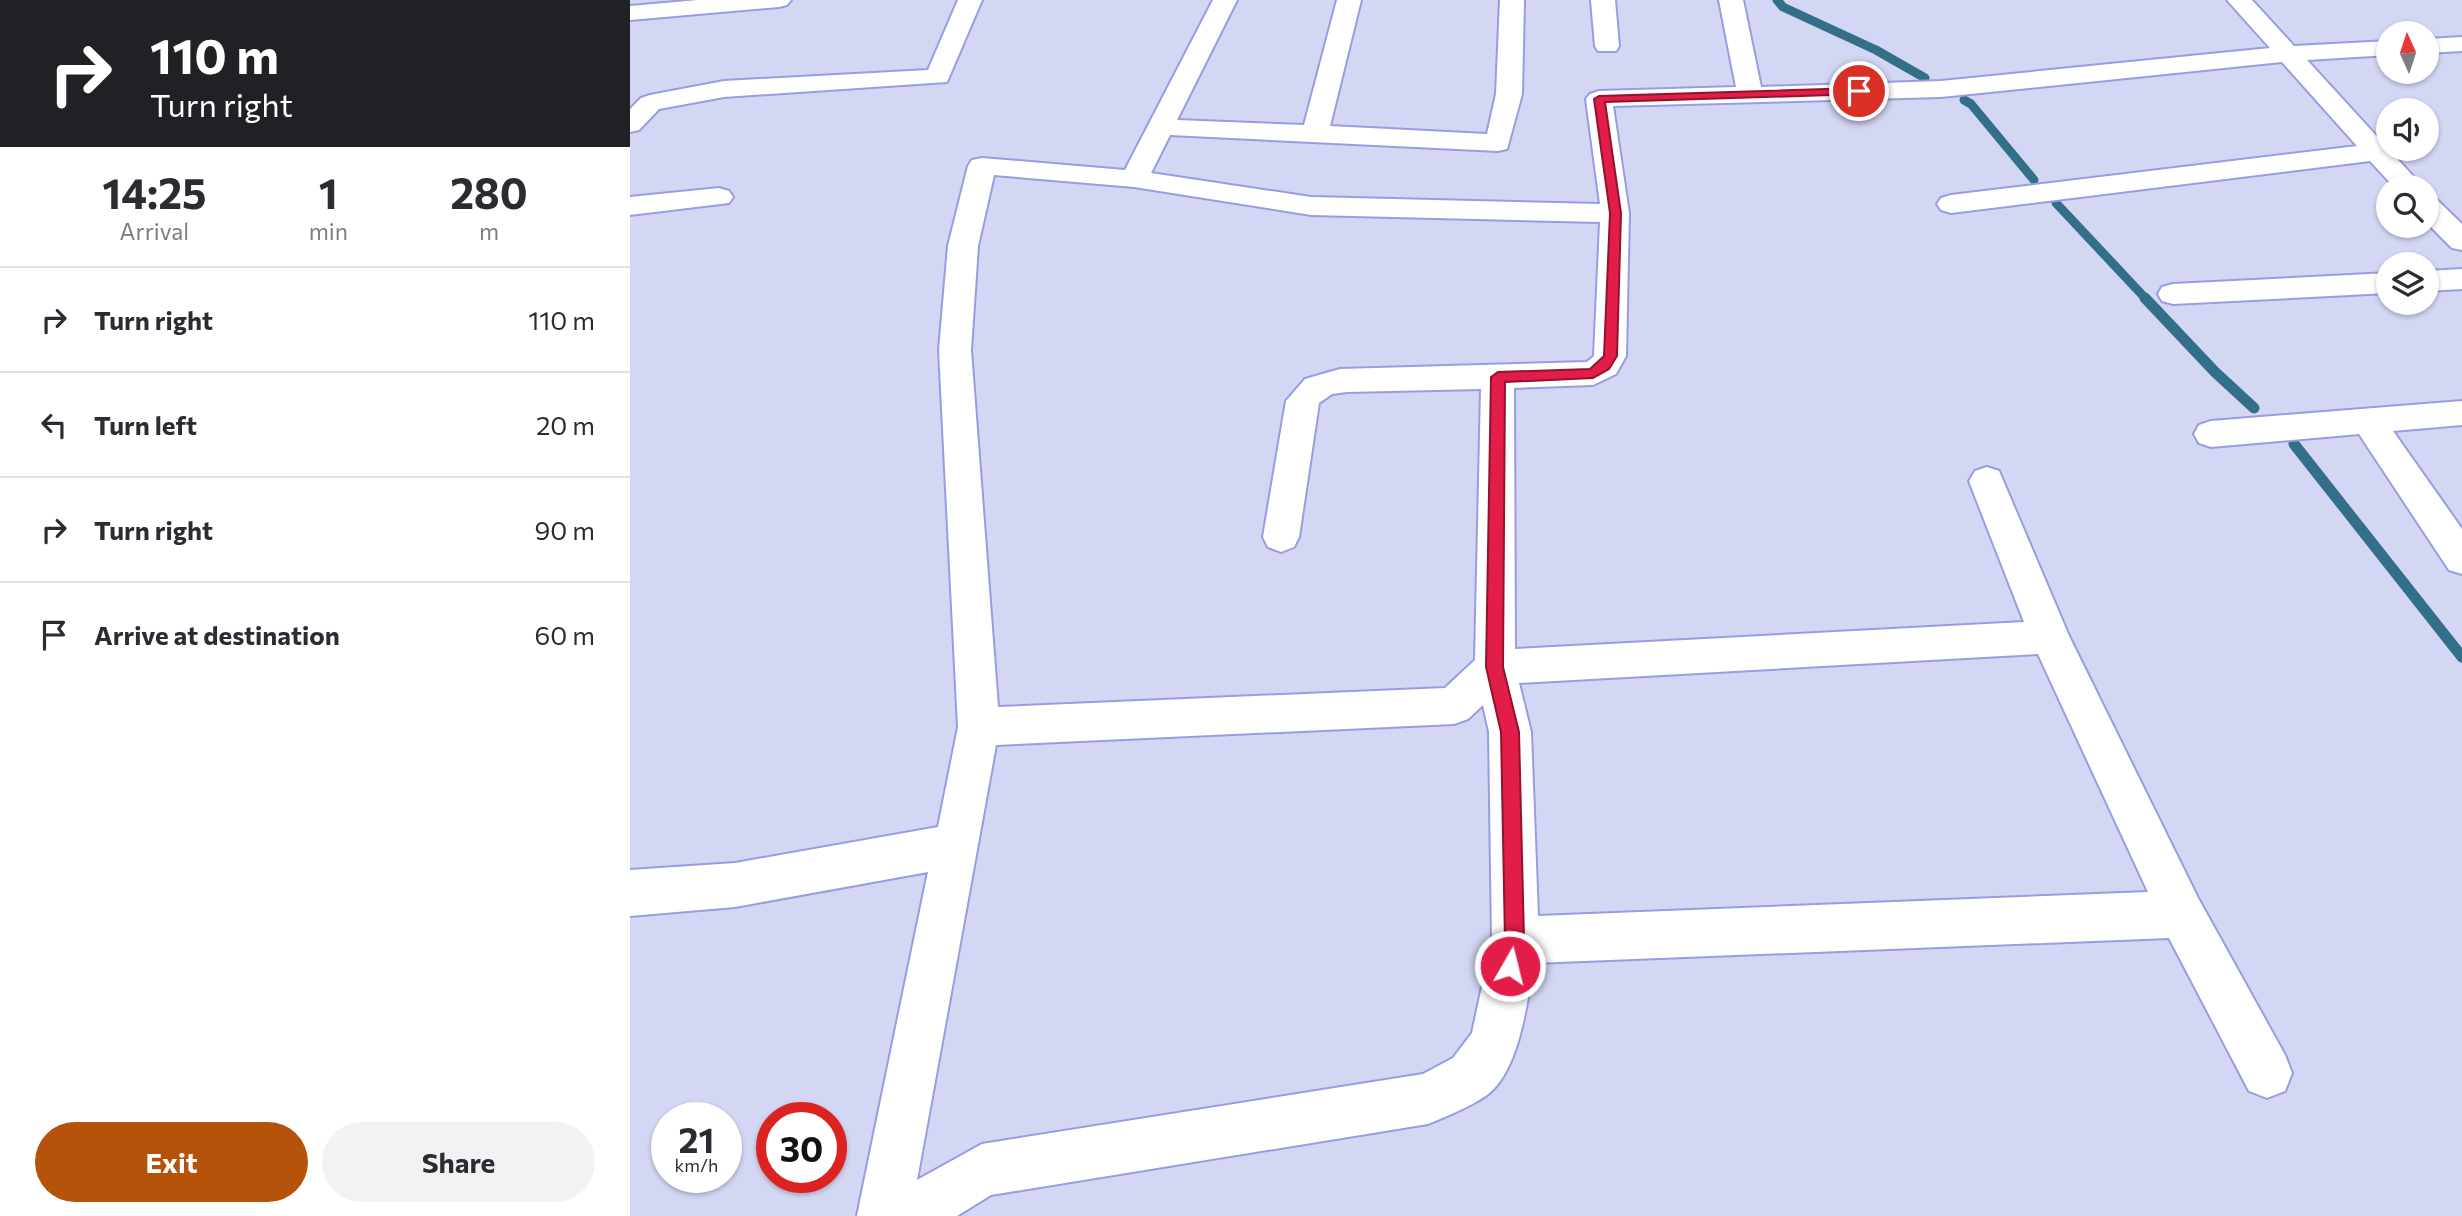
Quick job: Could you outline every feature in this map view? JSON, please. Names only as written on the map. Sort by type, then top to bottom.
[{"type":"street","points":[[630,13],[779,0]]},
{"type":"street","points":[[630,124],[650,103],[724,89],[938,77],[970,0]]},
{"type":"street","points":[[1134,179],[1225,0]]},
{"type":"street","points":[[1315,133],[1349,0]]},
{"type":"street","points":[[1160,127],[1498,143],[1509,94],[1512,0]]},
{"type":"street","points":[[1603,0],[1606,46]]},
{"type":"street","points":[[1731,0],[1750,94]]},
{"type":"street","points":[[2239,0],[2397,175]]},
{"type":"street","points":[[2440,45],[2462,44]]},
{"type":"street","points":[[1281,537],[1304,401],[1309,391],[1327,382],[1348,380],[1593,373],[1605,366],[1610,356],[1615,213],[1599,99],[1941,89],[2288,54],[2376,49]]},
{"type":"street","points":[[1951,204],[2374,152]]},
{"type":"street","points":[[884,1216],[979,727],[956,350],[963,246],[982,166],[1134,179],[1311,206],[1520,213],[1615,213]]},
{"type":"street","points":[[630,206],[719,197]]},
{"type":"street","points":[[2439,218],[2462,242]]},
{"type":"street","points":[[2439,280],[2462,279]]},
{"type":"street","points":[[2173,294],[2376,284]]},
{"type":"street","points":[[908,1216],[982,1170],[1428,1099],[1471,1076],[1494,1043],[1515,940],[1510,732],[1495,667],[1498,377]]},
{"type":"street","points":[[2211,434],[2462,413]]},
{"type":"street","points":[[2368,421],[2462,559]]},
{"type":"street","points":[[1987,481],[2050,637],[2182,914],[2267,1073]]},
{"type":"street","points":[[979,727],[1454,706],[1495,667],[2050,637]]},
{"type":"street","points":[[630,892],[735,885],[956,845]]},
{"type":"street","points":[[1515,940],[2182,914]]},
{"type":"waterway","points":[[1777,0],[1783,7],[1876,50],[1925,78]]},
{"type":"waterway","points":[[1964,100],[1971,104],[2034,180]]},
{"type":"waterway","points":[[2056,203],[2147,300]]},
{"type":"waterway","points":[[2145,298],[2215,372],[2254,408]]},
{"type":"waterway","points":[[2294,444],[2462,657]]},
{"type":"route","points":[[1510,966],[1515,940],[1510,732],[1495,667],[1498,377],[1593,373],[1605,366],[1610,356],[1615,213],[1599,99],[1859,91]]}]
